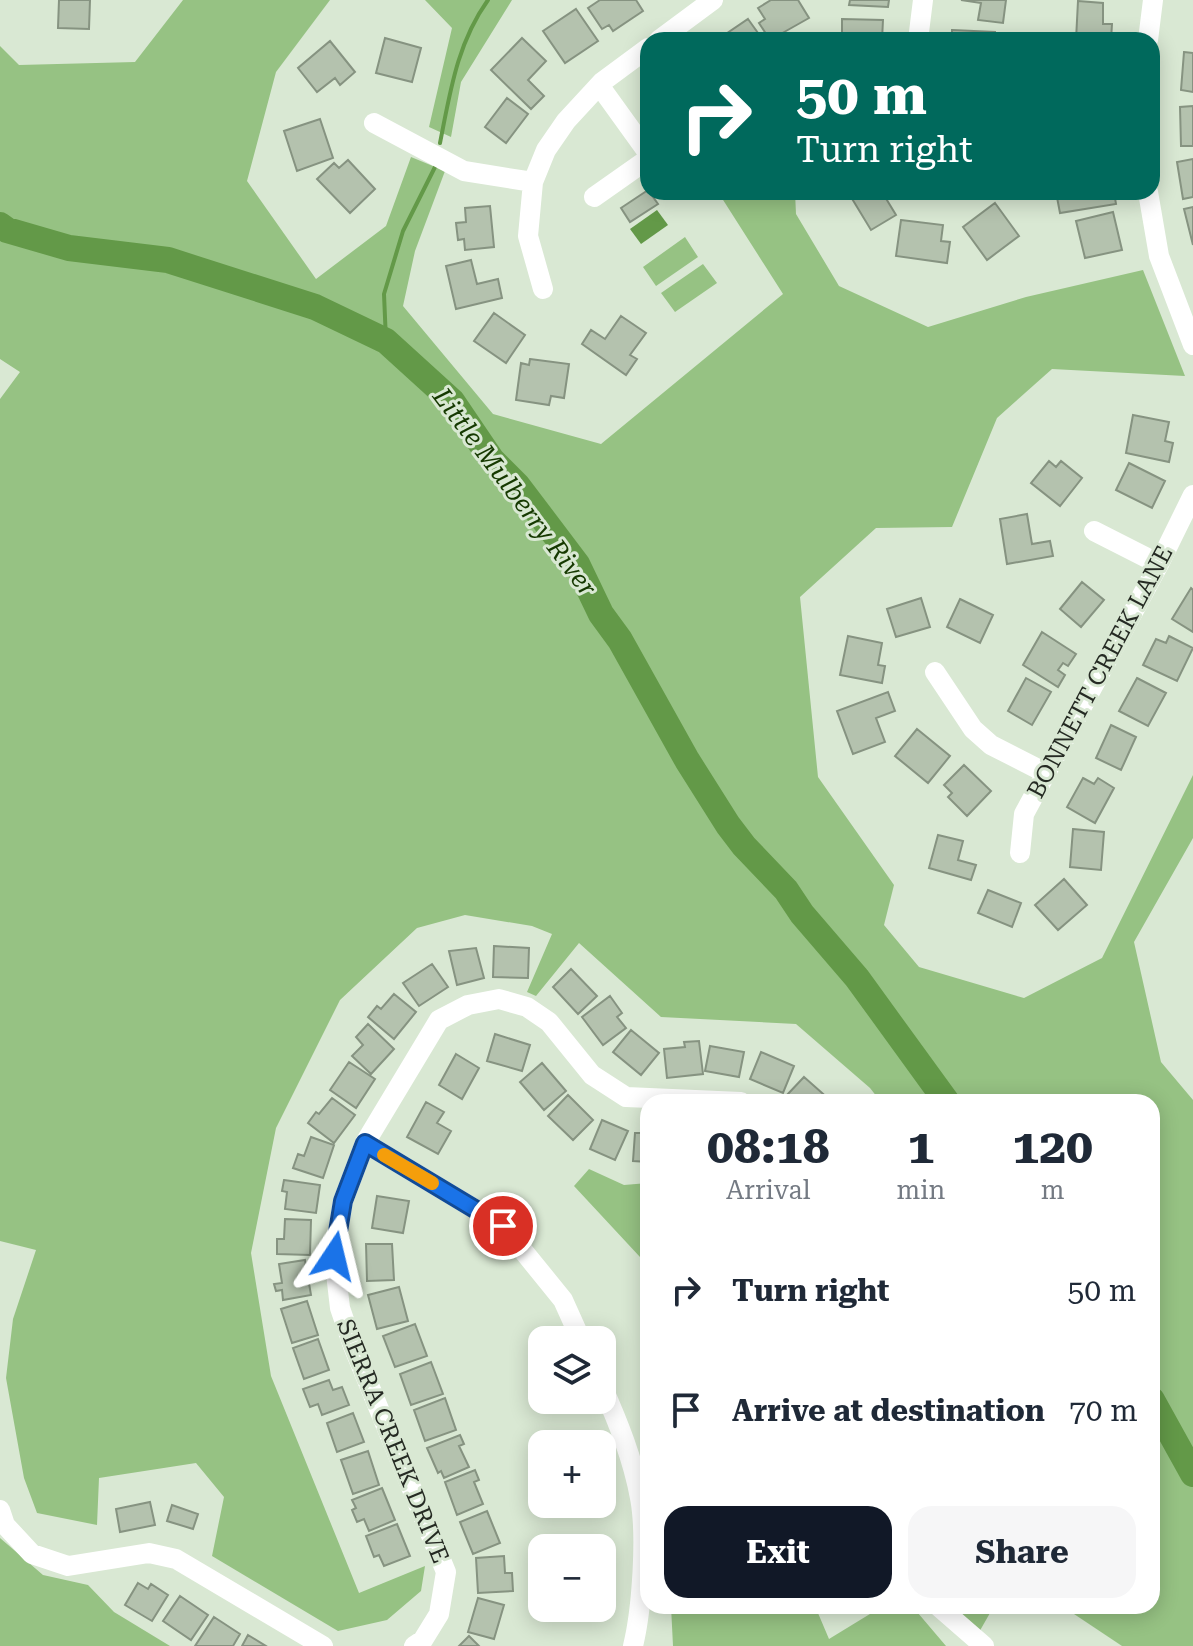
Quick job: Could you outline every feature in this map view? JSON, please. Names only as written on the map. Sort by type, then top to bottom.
[{"type":"street","points":[[670,32],[713,0]]},
{"type":"street","points":[[919,32],[923,0]]},
{"type":"street","points":[[1149,32],[1153,0]]},
{"type":"street","points":[[543,289],[528,236],[533,182],[546,150],[566,121],[599,85],[640,54]]},
{"type":"street","points":[[599,85],[640,142]]},
{"type":"street","points":[[374,123],[464,171],[533,182]]},
{"type":"street","points":[[594,197],[640,165]]},
{"type":"street","points":[[1149,200],[1159,256],[1193,345]]},
{"type":"street","name":"BONNETT CREEK LANE","points":[[1020,853],[1024,814],[1193,495]]},
{"type":"street","points":[[1094,531],[1159,564]]},
{"type":"street","points":[[935,672],[973,729],[991,745],[1046,773]]},
{"type":"street","name":"SIERRA CREEK DRIVE","points":[[414,1646],[423,1640],[439,1614],[446,1572],[353,1346],[340,1308],[334,1256],[343,1201],[365,1143],[439,1020],[468,1005],[499,999],[527,1007],[549,1022],[592,1075],[626,1097],[640,1098]]},
{"type":"street","points":[[365,1143],[503,1226],[563,1300],[575,1326]]},
{"type":"street","points":[[613,1414],[632,1463],[640,1497]]},
{"type":"street","points":[[0,1510],[5,1525],[32,1554],[68,1566],[149,1553],[176,1559],[323,1646]]},
{"type":"street","points":[[633,1646],[640,1614]]},
{"type":"street","points":[[947,1614],[984,1646]]},
{"type":"shaded area","points":[[183,0],[330,0],[276,72],[247,181],[316,279],[386,226],[411,157],[445,171],[415,251],[403,306],[493,414],[601,444],[783,294],[723,200],[795,200],[796,214],[839,286],[928,327],[1026,297],[1143,270],[1185,376],[1052,369],[997,418],[952,527],[876,528],[800,597],[818,777],[894,885],[884,925],[919,967],[1024,998],[1102,958],[1193,775],[1193,838],[1134,942],[1161,1062],[1193,1100],[1193,1646],[1122,1646],[1074,1614],[1160,1614],[1160,1094],[875,1094],[796,1024],[661,1017],[579,943],[536,996],[527,992],[552,934],[532,926],[465,915],[417,928],[340,1000],[276,1128],[251,1253],[271,1376],[359,1593],[425,1566],[421,1591],[387,1620],[338,1631],[212,1556],[224,1497],[196,1463],[99,1478],[97,1525],[37,1513],[24,1478],[6,1378],[13,1319],[36,1250],[0,1241],[0,399],[20,372],[0,359],[0,46],[19,65],[135,62]]},
{"type":"shaded area","points":[[425,0],[512,0],[461,82],[451,137],[429,127],[452,28]]},
{"type":"shaded area","points":[[657,210],[668,225],[641,244],[630,229]]},
{"type":"shaded area","points":[[685,237],[698,257],[656,286],[643,267]]},
{"type":"shaded area","points":[[703,264],[717,283],[675,312],[661,293]]},
{"type":"shaded area","points":[[589,1169],[624,1185],[640,1184],[640,1257],[574,1186]]},
{"type":"shaded area","points":[[0,1538],[43,1575],[88,1585],[114,1612],[170,1646],[0,1646]]},
{"type":"shaded area","points":[[671,1614],[818,1614],[829,1639],[870,1614],[919,1614],[946,1646],[673,1646]]},
{"type":"shaded area","points":[[959,1614],[989,1614],[978,1634]]},
{"type":"building","points":[[59,0],[90,0],[89,29],[58,28]]},
{"type":"building","points":[[600,0],[636,0],[643,11],[613,31],[609,25],[602,29],[588,8]]},
{"type":"building","points":[[771,0],[798,0],[809,18],[784,32],[765,32],[759,23],[765,19],[758,8]]},
{"type":"building","points":[[850,0],[889,0],[888,7],[849,5]]},
{"type":"building","points":[[961,0],[1006,0],[1003,23],[978,20],[981,3]]},
{"type":"building","points":[[1078,1],[1103,3],[1103,24],[1112,24],[1112,32],[1076,32]]},
{"type":"building","points":[[576,9],[598,41],[565,63],[543,31]]},
{"type":"building","points":[[748,19],[757,32],[729,32]]},
{"type":"building","points":[[842,19],[883,20],[882,32],[842,32]]},
{"type":"building","points":[[952,30],[995,32],[952,32]]},
{"type":"building","points":[[385,38],[421,48],[412,82],[376,73]]},
{"type":"building","points":[[522,38],[546,61],[528,80],[544,96],[531,109],[491,70]]},
{"type":"building","points":[[330,41],[355,72],[340,85],[335,78],[317,92],[298,68]]},
{"type":"building","points":[[1184,52],[1193,53],[1193,92],[1181,90]]},
{"type":"building","points":[[507,98],[528,114],[506,143],[485,127]]},
{"type":"building","points":[[1193,106],[1193,146],[1181,146],[1180,107]]},
{"type":"building","points":[[320,119],[333,158],[297,171],[284,131]]},
{"type":"building","points":[[1193,159],[1193,197],[1183,199],[1177,162]]},
{"type":"building","points":[[348,160],[375,189],[350,213],[317,179],[334,163],[339,168]]},
{"type":"building","points":[[640,195],[640,200],[655,200],[658,204],[630,222],[621,208]]},
{"type":"building","points":[[853,200],[887,200],[896,215],[871,230]]},
{"type":"building","points":[[1058,200],[1115,200],[1116,204],[1060,213]]},
{"type":"building","points":[[995,203],[1019,236],[987,260],[963,227]]},
{"type":"building","points":[[490,206],[494,247],[465,250],[464,239],[458,240],[456,223],[466,222],[465,208]]},
{"type":"building","points":[[1193,207],[1193,245],[1184,209]]},
{"type":"building","points":[[1113,212],[1122,250],[1085,258],[1076,221]]},
{"type":"building","points":[[901,220],[943,225],[941,241],[950,242],[947,263],[896,256]]},
{"type":"building","points":[[471,260],[477,284],[498,279],[502,298],[456,309],[446,266]]},
{"type":"building","points":[[494,313],[525,335],[506,363],[474,341]]},
{"type":"building","points":[[621,316],[646,333],[630,355],[637,359],[626,375],[582,344],[591,330],[605,339]]},
{"type":"building","points":[[530,359],[569,364],[564,398],[551,396],[549,405],[516,400],[521,363],[529,365]]},
{"type":"building","points":[[1133,415],[1169,422],[1165,441],[1173,443],[1169,462],[1126,453]]},
{"type":"building","points":[[1049,461],[1056,467],[1061,461],[1082,478],[1060,506],[1031,483]]},
{"type":"building","points":[[1129,463],[1165,481],[1152,508],[1116,490]]},
{"type":"building","points":[[1027,514],[1032,544],[1050,541],[1053,556],[1007,564],[1000,519]]},
{"type":"building","points":[[1082,582],[1104,600],[1081,627],[1060,609]]},
{"type":"building","points":[[1191,588],[1193,590],[1193,632],[1172,619]]},
{"type":"building","points":[[921,598],[930,627],[896,637],[887,609]]},
{"type":"building","points":[[960,599],[993,615],[980,643],[947,627]]},
{"type":"building","points":[[1042,632],[1076,654],[1068,666],[1063,663],[1058,670],[1065,675],[1058,687],[1023,665]]},
{"type":"building","points":[[848,636],[882,643],[878,665],[885,666],[882,683],[840,675]]},
{"type":"building","points":[[1169,636],[1193,648],[1177,681],[1143,665],[1156,639],[1166,643]]},
{"type":"building","points":[[1026,678],[1051,692],[1032,725],[1008,711]]},
{"type":"building","points":[[1137,678],[1166,693],[1148,726],[1119,711]]},
{"type":"building","points":[[888,692],[895,711],[876,718],[885,742],[853,754],[837,711]]},
{"type":"building","points":[[1111,725],[1136,737],[1121,770],[1096,758]]},
{"type":"building","points":[[917,729],[950,756],[928,783],[895,756]]},
{"type":"building","points":[[964,765],[991,791],[967,816],[948,797],[952,793],[944,785]]},
{"type":"building","points":[[1083,778],[1094,784],[1098,778],[1114,788],[1095,823],[1067,807]]},
{"type":"building","points":[[1073,829],[1104,832],[1101,870],[1070,867]]},
{"type":"building","points":[[938,835],[963,841],[958,860],[976,865],[971,880],[929,868]]},
{"type":"building","points":[[1064,879],[1087,905],[1058,930],[1035,905]]},
{"type":"building","points":[[988,890],[1021,903],[1012,927],[978,913]]},
{"type":"building","points":[[494,946],[529,948],[528,978],[493,977]]},
{"type":"building","points":[[476,948],[484,978],[457,985],[449,951]]},
{"type":"building","points":[[432,964],[448,987],[419,1006],[403,983]]},
{"type":"building","points":[[571,969],[597,996],[578,1014],[553,987]]},
{"type":"building","points":[[394,994],[416,1012],[394,1039],[368,1017],[377,1006],[381,1009]]},
{"type":"building","points":[[610,996],[622,1013],[617,1017],[626,1028],[603,1045],[582,1017]]},
{"type":"building","points":[[368,1024],[394,1049],[371,1074],[352,1056],[363,1045],[356,1037]]},
{"type":"building","points":[[631,1030],[659,1053],[641,1075],[613,1052]]},
{"type":"building","points":[[495,1034],[530,1045],[522,1071],[487,1061]]},
{"type":"building","points":[[699,1041],[703,1074],[667,1078],[664,1049],[685,1047],[684,1042]]},
{"type":"building","points":[[710,1046],[744,1052],[739,1077],[705,1071]]},
{"type":"building","points":[[761,1052],[794,1066],[783,1093],[750,1079]]},
{"type":"building","points":[[456,1054],[479,1068],[462,1099],[439,1085]]},
{"type":"building","points":[[349,1062],[375,1079],[356,1108],[330,1090]]},
{"type":"building","points":[[542,1063],[566,1091],[544,1110],[520,1082]]},
{"type":"building","points":[[804,1077],[823,1094],[788,1094]]},
{"type":"building","points":[[568,1095],[593,1120],[573,1140],[548,1116]]},
{"type":"building","points":[[332,1098],[355,1115],[334,1143],[308,1123]]},
{"type":"building","points":[[426,1102],[444,1112],[437,1123],[451,1131],[438,1154],[407,1137]]},
{"type":"building","points":[[602,1120],[628,1131],[615,1160],[590,1149]]},
{"type":"building","points":[[635,1133],[640,1133],[640,1161],[633,1161]]},
{"type":"building","points":[[311,1137],[334,1145],[323,1178],[293,1168],[298,1154],[304,1156]]},
{"type":"building","points":[[284,1180],[320,1185],[316,1213],[285,1209],[287,1192],[282,1191]]},
{"type":"building","points":[[377,1196],[409,1201],[403,1233],[372,1228]]},
{"type":"building","points":[[285,1219],[311,1220],[310,1255],[277,1254],[277,1239],[284,1239]]},
{"type":"building","points":[[366,1244],[392,1244],[394,1280],[367,1281]]},
{"type":"building","points":[[305,1260],[311,1295],[283,1300],[282,1290],[276,1291],[274,1284],[282,1283],[279,1264]]},
{"type":"building","points":[[399,1287],[408,1321],[377,1329],[368,1295]]},
{"type":"building","points":[[307,1301],[318,1335],[292,1343],[281,1309]]},
{"type":"building","points":[[415,1324],[427,1356],[395,1367],[383,1336]]},
{"type":"building","points":[[318,1339],[329,1370],[304,1379],[293,1348]]},
{"type":"building","points":[[431,1362],[443,1394],[411,1405],[400,1374]]},
{"type":"building","points":[[329,1380],[333,1390],[342,1387],[349,1405],[322,1415],[318,1404],[310,1407],[303,1389]]},
{"type":"building","points":[[445,1398],[456,1430],[425,1441],[414,1410]]},
{"type":"building","points":[[353,1413],[364,1442],[337,1452],[327,1423]]},
{"type":"building","points":[[460,1435],[464,1444],[459,1446],[469,1467],[444,1478],[441,1471],[438,1473],[427,1448]]},
{"type":"building","points":[[368,1451],[379,1485],[353,1494],[341,1460]]},
{"type":"building","points":[[475,1470],[479,1480],[474,1482],[483,1504],[457,1515],[445,1482]]},
{"type":"building","points":[[382,1488],[395,1520],[369,1531],[364,1519],[357,1522],[352,1500]]},
{"type":"building","points":[[150,1502],[155,1525],[120,1532],[116,1509]]},
{"type":"building","points":[[172,1505],[198,1514],[193,1529],[167,1521]]},
{"type":"building","points":[[487,1511],[500,1543],[473,1554],[460,1522]]},
{"type":"building","points":[[397,1524],[410,1556],[384,1566],[379,1555],[374,1557],[366,1536]]},
{"type":"building","points":[[504,1556],[505,1573],[512,1573],[513,1591],[478,1593],[476,1558]]},
{"type":"building","points":[[138,1583],[148,1589],[151,1584],[168,1595],[152,1621],[125,1605]]},
{"type":"building","points":[[180,1596],[208,1615],[191,1640],[163,1621]]},
{"type":"building","points":[[478,1598],[504,1605],[494,1639],[468,1632]]},
{"type":"building","points":[[214,1617],[240,1634],[233,1646],[195,1646]]},
{"type":"building","points":[[248,1635],[266,1646],[242,1646]]},
{"type":"building","points":[[469,1636],[479,1646],[459,1646]]},
{"type":"waterway","points":[[440,143],[462,51],[477,16],[488,0]]},
{"type":"waterway","points":[[386,341],[384,294],[403,231],[435,167]]},
{"type":"waterway","name":"Little Mulberry River","points":[[0,225],[7,230],[69,248],[168,260],[315,307],[386,341],[452,401],[492,460],[518,486],[577,564],[601,614],[620,640],[687,760],[728,825],[786,890],[802,914],[857,978],[941,1094]]},
{"type":"waterway","name":"Little Mulberry River","points":[[1160,1414],[1193,1474]]},
{"type":"slow traffic","points":[[384,1155],[432,1183]]},
{"type":"route","points":[[334,1256],[343,1201],[365,1143],[503,1226]]}]
